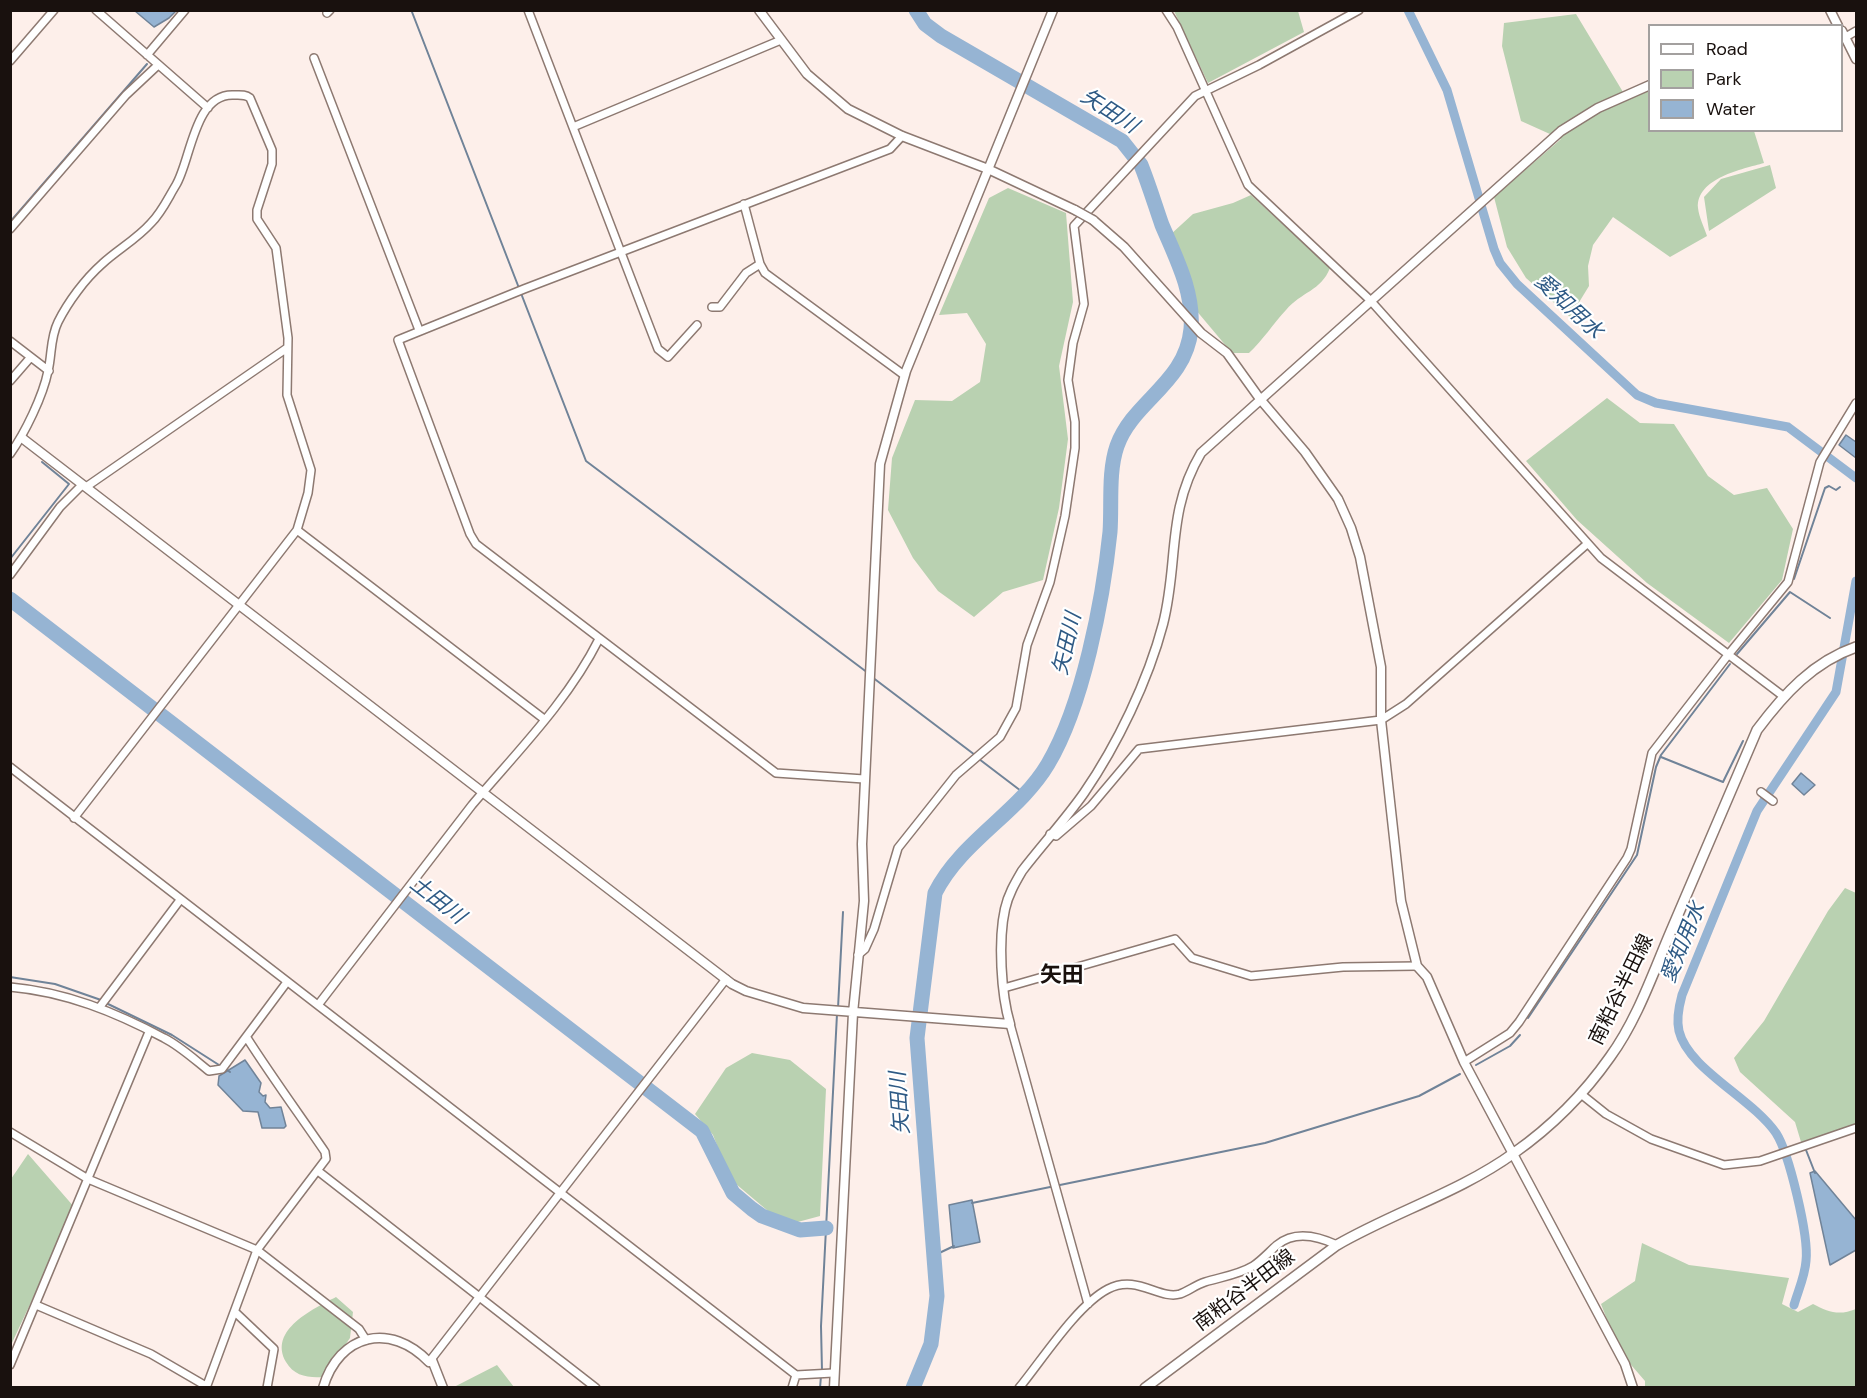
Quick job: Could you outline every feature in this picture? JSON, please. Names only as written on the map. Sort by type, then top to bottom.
[{"type":"main road","name":"南粕谷半田線","points":[[1145,1388],[1337,1245],[1367,1228],[1473,1178],[1513,1154],[1551,1125],[1581,1094],[1611,1057],[1640,1005],[1757,730],[1783,696],[1809,673],[1853,648]]},
{"type":"street","points":[[10,61],[54,10]]},
{"type":"street","points":[[96,10],[208,108]]},
{"type":"street","points":[[147,55],[185,10]]},
{"type":"street","points":[[528,10],[658,349],[668,357],[696,325]]},
{"type":"street","points":[[759,10],[807,74],[833,98],[864,118],[902,136],[988,169],[1093,220],[1124,247],[1200,333],[1227,353],[1260,399],[1305,452],[1338,499],[1352,528],[1360,557],[1381,667],[1381,720],[1401,902],[1417,966],[1427,977],[1464,1062],[1625,1364],[1633,1388]]},
{"type":"street","points":[[834,1388],[853,1013],[864,901],[862,844],[864,779],[880,464],[904,375],[1053,10]]},
{"type":"street","points":[[1166,10],[1177,27],[1248,184],[1370,300],[1587,544],[1639,589],[1783,696]]},
{"type":"street","points":[[858,955],[865,949],[874,929],[898,848],[956,775],[1000,737],[1016,708],[1023,662],[1050,582],[1065,516],[1075,448],[1075,422],[1068,380],[1073,343],[1084,304],[1074,226],[1140,154],[1205,89],[1259,65],[1359,10]]},
{"type":"street","points":[[1830,10],[1837,24]]},
{"type":"street","points":[[1843,37],[1857,58]]},
{"type":"street","points":[[573,127],[781,40]]},
{"type":"street","points":[[314,58],[419,330]]},
{"type":"street","points":[[10,229],[113,110],[158,65]]},
{"type":"street","points":[[1088,1304],[1010,1024],[1004,988],[1002,937],[1005,909],[1022,871],[1083,795],[1105,759],[1156,648],[1171,581],[1178,508],[1187,477],[1201,453],[1213,440],[1572,123],[1608,103],[1648,86]]},
{"type":"street","points":[[10,454],[22,438],[49,371],[54,331],[61,315],[95,270],[150,225],[160,212],[184,171],[194,131],[208,108],[216,99],[226,95],[246,95],[250,98],[272,150],[272,164],[257,210],[257,219],[276,248],[288,338],[287,395],[311,470],[308,493],[297,530],[74,818]]},
{"type":"street","points":[[864,779],[776,773],[476,544],[470,534],[398,345],[402,337],[419,330],[890,148],[902,136]]},
{"type":"street","points":[[744,204],[760,264],[777,284],[904,375]]},
{"type":"street","points":[[712,307],[720,308],[746,273],[760,264]]},
{"type":"street","points":[[10,341],[49,371]]},
{"type":"street","points":[[10,575],[60,507],[84,486],[287,348]]},
{"type":"street","points":[[10,381],[30,358]]},
{"type":"street","points":[[1464,1062],[1510,1033],[1520,1022],[1627,858],[1653,753],[1728,655],[1788,582],[1820,462],[1857,403]]},
{"type":"street","points":[[22,438],[726,979],[746,991],[803,1008],[1010,1024]]},
{"type":"street","points":[[297,530],[544,719]]},
{"type":"street","points":[[1050,834],[1056,836],[1091,806],[1139,748],[1381,720],[1406,705],[1587,544]]},
{"type":"street","points":[[318,1005],[483,792],[491,786],[585,668],[599,639]]},
{"type":"street","points":[[10,767],[796,1375],[833,1373]]},
{"type":"street","points":[[1761,792],[1773,801]]},
{"type":"street","points":[[99,1008],[180,900]]},
{"type":"street","points":[[1004,988],[1175,939],[1192,958],[1251,976],[1343,967],[1417,966]]},
{"type":"street","points":[[429,1362],[726,979]]},
{"type":"street","points":[[10,987],[55,992],[99,1008],[165,1038],[209,1071],[222,1069],[287,982]]},
{"type":"street","points":[[10,1365],[149,1032]]},
{"type":"street","points":[[36,1305],[151,1354],[206,1387],[257,1250],[326,1159],[325,1152],[247,1038]]},
{"type":"street","points":[[1581,1094],[1606,1114],[1651,1139],[1712,1162],[1733,1165],[1760,1161],[1857,1128]]},
{"type":"street","points":[[10,1132],[88,1179],[257,1250],[359,1329],[366,1340]]},
{"type":"street","points":[[318,1171],[596,1388]]},
{"type":"street","points":[[1019,1388],[1088,1304],[1110,1288],[1129,1284],[1180,1294],[1203,1282],[1238,1274],[1254,1265],[1280,1243],[1291,1238],[1318,1237],[1337,1245]]},
{"type":"street","points":[[235,1312],[274,1349],[267,1388]]},
{"type":"street","points":[[323,1388],[332,1366],[342,1353],[366,1340],[382,1338],[402,1341],[419,1351],[429,1362],[432,1360],[443,1388]]},
{"type":"street","points":[[792,1388],[796,1375]]},
{"type":"green space","points":[[1174,11],[1298,11],[1304,32],[1208,83]]},
{"type":"green space","points":[[1576,14],[1626,97],[1648,89],[1648,132],[1754,132],[1764,163],[1722,176],[1705,189],[1699,198],[1698,208],[1707,236],[1670,257],[1613,217],[1593,245],[1588,266],[1589,286],[1570,317],[1526,278],[1507,247],[1494,197],[1561,139],[1521,121],[1502,46],[1504,23]]},
{"type":"green space","points":[[1770,165],[1776,188],[1709,231],[1704,197],[1721,179]]},
{"type":"green space","points":[[1008,188],[1066,213],[1073,302],[1059,366],[1068,439],[1059,508],[1043,580],[1003,592],[974,617],[938,591],[913,558],[888,510],[892,458],[915,400],[952,401],[980,382],[986,344],[967,313],[939,315],[989,198]]},
{"type":"green space","points":[[1251,195],[1330,268],[1321,282],[1292,304],[1249,353],[1232,353],[1195,309],[1188,276],[1170,235],[1193,214],[1233,203]]},
{"type":"green space","points":[[1607,398],[1640,423],[1674,424],[1708,476],[1734,495],[1767,488],[1793,529],[1782,580],[1729,643],[1647,583],[1577,520],[1526,461]]},
{"type":"green space","points":[[1845,888],[1856,893],[1856,1124],[1801,1142],[1795,1122],[1740,1072],[1734,1058],[1764,1021],[1828,911]]},
{"type":"green space","points":[[752,1053],[790,1060],[826,1089],[820,1216],[794,1223],[768,1211],[730,1179],[713,1135],[695,1114],[726,1068]]},
{"type":"green space","points":[[28,1154],[75,1208],[11,1345],[11,1179]]},
{"type":"green space","points":[[1642,1243],[1689,1265],[1789,1278],[1782,1304],[1798,1312],[1813,1304],[1834,1312],[1856,1309],[1856,1387],[1645,1387],[1645,1381],[1619,1351],[1601,1304],[1635,1281]]},
{"type":"green space","points":[[336,1297],[353,1312],[350,1338],[323,1377],[297,1373],[286,1362],[282,1351],[283,1340],[288,1331],[305,1314]]},
{"type":"green space","points":[[497,1365],[514,1387],[454,1387]]},
{"type":"water","points":[[135,11],[176,11],[154,27]]},
{"type":"water","points":[[1846,435],[1856,442],[1856,458],[1839,445]]},
{"type":"water","points":[[1801,773],[1815,785],[1804,795],[1792,784]]},
{"type":"water","points":[[245,1060],[261,1083],[259,1092],[263,1096],[266,1095],[265,1102],[270,1108],[281,1107],[286,1126],[284,1128],[262,1128],[258,1112],[243,1111],[218,1085],[219,1076]]},
{"type":"water","points":[[1815,1171],[1856,1220],[1856,1250],[1830,1265],[1810,1173]]},
{"type":"water","points":[[972,1200],[980,1242],[953,1248],[949,1205]]},
{"type":"waterway","name":"矢田川","points":[[913,1388],[931,1344],[937,1296],[917,1038],[935,893],[960,858],[1022,798],[1036,781],[1060,740],[1081,683],[1097,620],[1110,532],[1111,478],[1117,446],[1135,416],[1180,364],[1187,348],[1191,329],[1190,302],[1183,276],[1141,165],[1122,141],[941,36],[925,24],[916,10]]},
{"type":"waterway","name":"愛知用水","points":[[1408,10],[1447,90],[1494,249],[1500,263],[1517,284],[1637,395],[1656,403],[1788,427],[1856,478]]},
{"type":"waterway","points":[[412,12],[586,461],[868,673]]},
{"type":"waterway","points":[[10,222],[147,64]]},
{"type":"waterway","points":[[10,559],[69,484],[42,462]]},
{"type":"waterway","points":[[1794,579],[1825,488],[1829,486],[1836,490],[1840,487]]},
{"type":"waterway","name":"愛知用水","points":[[1794,1305],[1804,1272],[1806,1249],[1797,1195],[1781,1143],[1765,1120],[1695,1058],[1685,1045],[1679,1031],[1678,1017],[1682,995],[1757,811],[1836,692],[1856,581]]},
{"type":"waterway","points":[[1737,654],[1790,592],[1830,618]]},
{"type":"waterway","name":"土田川","points":[[10,599],[702,1131],[733,1193],[752,1209],[762,1216],[800,1230],[826,1228]]},
{"type":"waterway","points":[[1528,1018],[1637,855],[1656,767],[1661,755],[1730,664]]},
{"type":"waterway","points":[[872,677],[975,755]]},
{"type":"waterway","points":[[1661,757],[1723,782],[1743,741]]},
{"type":"waterway","points":[[979,759],[1025,794]]},
{"type":"waterway","points":[[838,1008],[843,912]]},
{"type":"waterway","points":[[10,977],[55,984],[101,1000]]},
{"type":"waterway","points":[[106,1003],[172,1035],[230,1072]]},
{"type":"waterway","points":[[822,1371],[821,1326],[837,1014]]},
{"type":"waterway","points":[[1476,1065],[1510,1046],[1520,1035]]},
{"type":"waterway","points":[[972,1203],[1265,1143],[1419,1096],[1460,1074]]},
{"type":"waterway","points":[[1806,1150],[1815,1173]]},
{"type":"waterway","points":[[935,1255],[954,1246]]},
{"type":"waterway","points":[[820,1388],[821,1376]]},
{"type":"district","name":"矢田","points":[[1062,976]]}]
